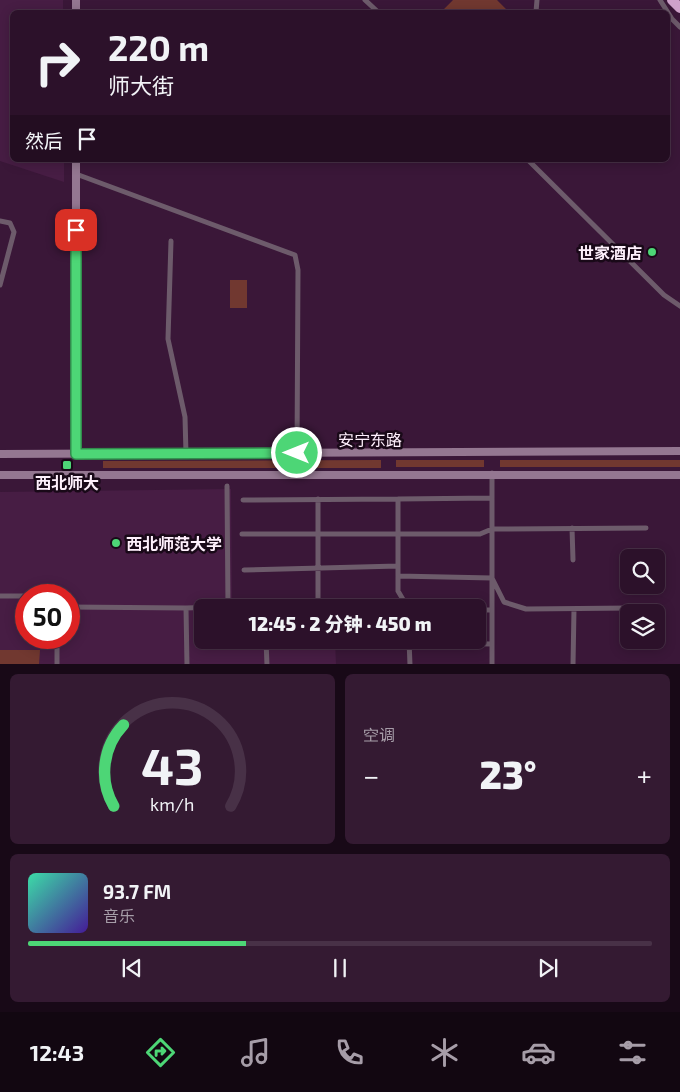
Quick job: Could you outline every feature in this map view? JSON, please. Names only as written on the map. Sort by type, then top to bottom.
[{"type":"highway","points":[[672,0],[680,8]]},
{"type":"main road","points":[[76,162],[76,454]]},
{"type":"main road","name":"安宁东路","points":[[0,454],[680,451]]},
{"type":"main road","points":[[0,475],[492,473],[680,475]]},
{"type":"street","points":[[365,0],[376,10]]},
{"type":"street","points":[[670,16],[680,27]]},
{"type":"street","points":[[530,162],[664,295],[680,306]]},
{"type":"street","points":[[76,174],[295,255],[298,270],[297,453]]},
{"type":"street","points":[[0,221],[10,223],[14,232],[0,285]]},
{"type":"street","points":[[171,241],[168,339],[185,417],[186,454]]},
{"type":"street","points":[[492,473],[492,664]]},
{"type":"street","points":[[227,486],[228,599]]},
{"type":"street","points":[[242,500],[492,498]]},
{"type":"street","points":[[398,499],[398,591],[403,599]]},
{"type":"street","points":[[318,500],[318,599]]},
{"type":"street","points":[[242,534],[480,534],[492,528],[646,528]]},
{"type":"street","points":[[572,528],[573,560]]},
{"type":"street","points":[[244,570],[398,566]]},
{"type":"street","points":[[398,576],[492,578]]},
{"type":"street","points":[[492,578],[504,602],[526,610],[620,608]]},
{"type":"street","points":[[0,596],[15,596]]},
{"type":"street","points":[[80,607],[194,608]]},
{"type":"street","points":[[186,608],[187,664]]},
{"type":"street","points":[[573,664],[574,609]]},
{"type":"street","points":[[486,610],[492,610]]},
{"type":"street","points":[[486,644],[492,644]]},
{"type":"street","points":[[57,649],[57,664]]},
{"type":"street","points":[[266,649],[267,664]]},
{"type":"street","points":[[409,649],[410,664]]},
{"type":"shaded area","points":[[0,0],[63,0],[63,10],[10,10],[10,162],[64,162],[64,182],[0,161]]},
{"type":"shaded area","points":[[453,0],[497,0],[507,10],[443,10]]},
{"type":"shaded area","points":[[230,280],[247,280],[247,308],[230,308]]},
{"type":"shaded area","points":[[381,460],[381,468],[103,468],[103,461]]},
{"type":"shaded area","points":[[396,460],[484,460],[484,467],[396,467]]},
{"type":"shaded area","points":[[500,460],[680,460],[680,467],[500,467]]},
{"type":"shaded area","name":"西北师范大学","points":[[231,489],[232,599],[194,599],[194,649],[335,649],[336,664],[0,664],[0,492]]},
{"type":"shaded area","points":[[0,650],[40,650],[39,664],[0,664]]},
{"type":"place","name":"世家酒店","points":[[652,252]]},
{"type":"place","name":"西北师大","points":[[67,465]]},
{"type":"place","name":"西北师范大学","points":[[116,543]]},
{"type":"route","points":[[76,230],[76,454],[297,453]]}]
